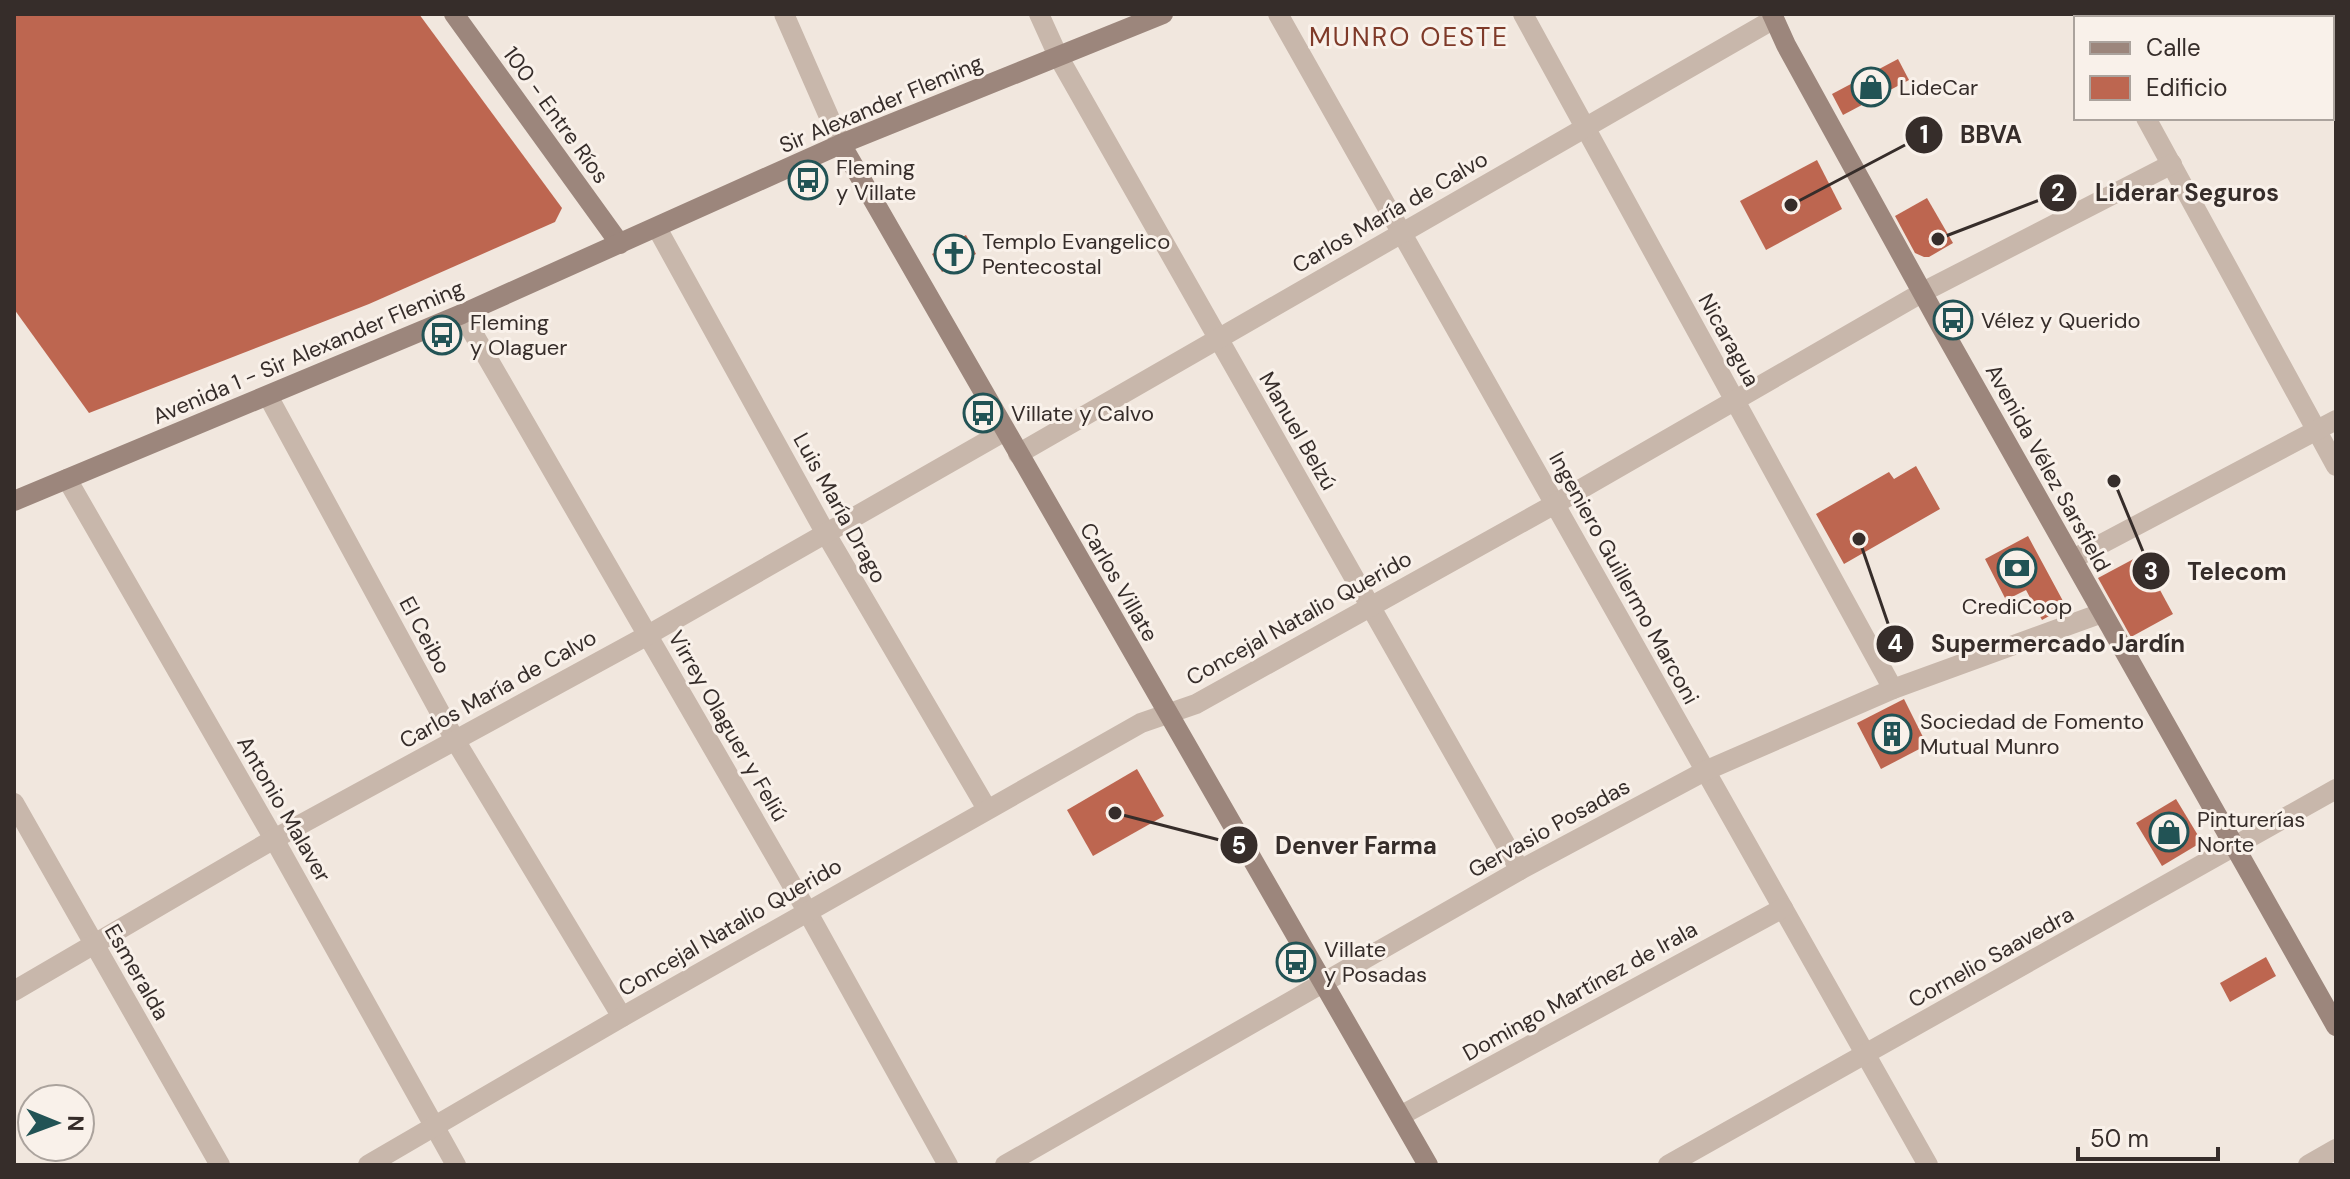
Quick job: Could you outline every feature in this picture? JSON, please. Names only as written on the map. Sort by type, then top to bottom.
[{"type":"main road","name":"100 - Entre Ríos","points":[[454,14],[620,244]]},
{"type":"main road","name":"Sir Alexander Fleming","points":[[620,244],[841,144],[1163,14]]},
{"type":"main road","name":"Avenida Vélez Sarsfield","points":[[1778,16],[1923,292],[2336,1026]]},
{"type":"main road","name":"Carlos Villate","points":[[841,144],[1428,1165]]},
{"type":"main road","name":"Avenida 1 - Sir Alexander Fleming","points":[[14,501],[462,314],[620,244]]},
{"type":"street","name":"Carlos Villate","points":[[784,14],[841,144]]},
{"type":"street","name":"Manuel Belzú","points":[[1039,14],[1058,56],[1520,870]]},
{"type":"street","name":"Ingeniero Guillermo Marconi","points":[[1278,14],[1928,1165]]},
{"type":"street","name":"Nicaragua","points":[[1523,14],[1893,689]]},
{"type":"street","name":"Carlos María de Calvo","points":[[1018,454],[1778,16]]},
{"type":"street","points":[[2147,120],[2336,466]]},
{"type":"street","name":"Concejal Natalio Querido","points":[[368,1165],[807,911],[1141,723],[1196,704],[1555,504],[1923,292],[2172,164]]},
{"type":"street","name":"Luis María Drago","points":[[657,228],[826,534],[987,809]]},
{"type":"street","name":"Virrey Olaguer y Feliú","points":[[462,314],[807,911],[948,1165]]},
{"type":"street","name":"El Ceibo","points":[[268,396],[455,740],[622,1017]]},
{"type":"street","points":[[2073,559],[2336,420]]},
{"type":"street","name":"Carlos María de Calvo","points":[[14,991],[274,839],[648,635],[1005,431]]},
{"type":"street","name":"Antonio Malaver","points":[[67,479],[274,839],[456,1165]]},
{"type":"street","name":"Gervasio Posadas","points":[[1005,1165],[1520,870],[1705,771],[1893,689],[2102,613]]},
{"type":"street","name":"Cornelio Saavedra","points":[[1668,1165],[2336,789]]},
{"type":"street","name":"Esmeralda","points":[[14,803],[220,1165]]},
{"type":"street","name":"Domingo Martínez de Irala","points":[[1400,1116],[1783,908]]},
{"type":"street","points":[[2308,1165],[2336,1149]]},
{"type":"building","points":[[14,14],[419,14],[562,208],[555,222],[369,304],[89,413],[14,309]]},
{"type":"building","name":"LideCar","points":[[1898,59],[1909,80],[1843,115],[1832,94]]},
{"type":"building","points":[[1817,160],[1842,209],[1766,250],[1740,201]]},
{"type":"building","points":[[1927,198],[1953,243],[1924,257],[1915,253],[1895,216]]},
{"type":"building","name":"Templo Evangelico Pentecostal","points":[[966,235],[976,254],[942,272],[932,254]]},
{"type":"building","points":[[1916,466],[1940,509],[1844,564],[1816,514],[1889,472],[1894,479]]},
{"type":"building","name":"CrediCoop","points":[[2028,536],[2063,601],[2060,610],[2042,620],[2026,590],[2006,600],[1985,559]]},
{"type":"building","points":[[2141,555],[2173,614],[2131,637],[2098,578]]},
{"type":"building","name":"Sociedad de Fomento Mutual Munro","points":[[1904,699],[1927,745],[1881,769],[1857,723]]},
{"type":"building","points":[[1137,769],[1164,816],[1093,856],[1067,810]]},
{"type":"building","name":"Pinturerías Norte","points":[[2176,799],[2202,842],[2162,866],[2136,823]]},
{"type":"building","points":[[2266,957],[2276,976],[2230,1002],[2220,983]]},
{"type":"place","name":"LideCar","points":[[1871,87]]},
{"type":"place","name":"Fleming y Villate","points":[[808,180]]},
{"type":"place","name":"BBVA","points":[[1791,205]]},
{"type":"place","name":"Liderar Seguros","points":[[1938,239]]},
{"type":"place","name":"Templo Evangelico Pentecostal","points":[[954,254]]},
{"type":"place","name":"Vélez y Querido","points":[[1953,320]]},
{"type":"place","name":"Fleming y Olaguer","points":[[442,335]]},
{"type":"place","name":"Villate y Calvo","points":[[983,413]]},
{"type":"place","name":"Telecom","points":[[2114,481]]},
{"type":"place","name":"Supermercado Jardín","points":[[1859,539]]},
{"type":"place","name":"CrediCoop","points":[[2017,568]]},
{"type":"place","name":"Sociedad de Fomento Mutual Munro","points":[[1892,734]]},
{"type":"place","name":"Denver Farma","points":[[1115,813]]},
{"type":"place","name":"Pinturerías Norte","points":[[2169,832]]},
{"type":"place","name":"Villate y Posadas","points":[[1296,962]]},
{"type":"district","name":"MUNRO OESTE","points":[[1409,37]]}]
